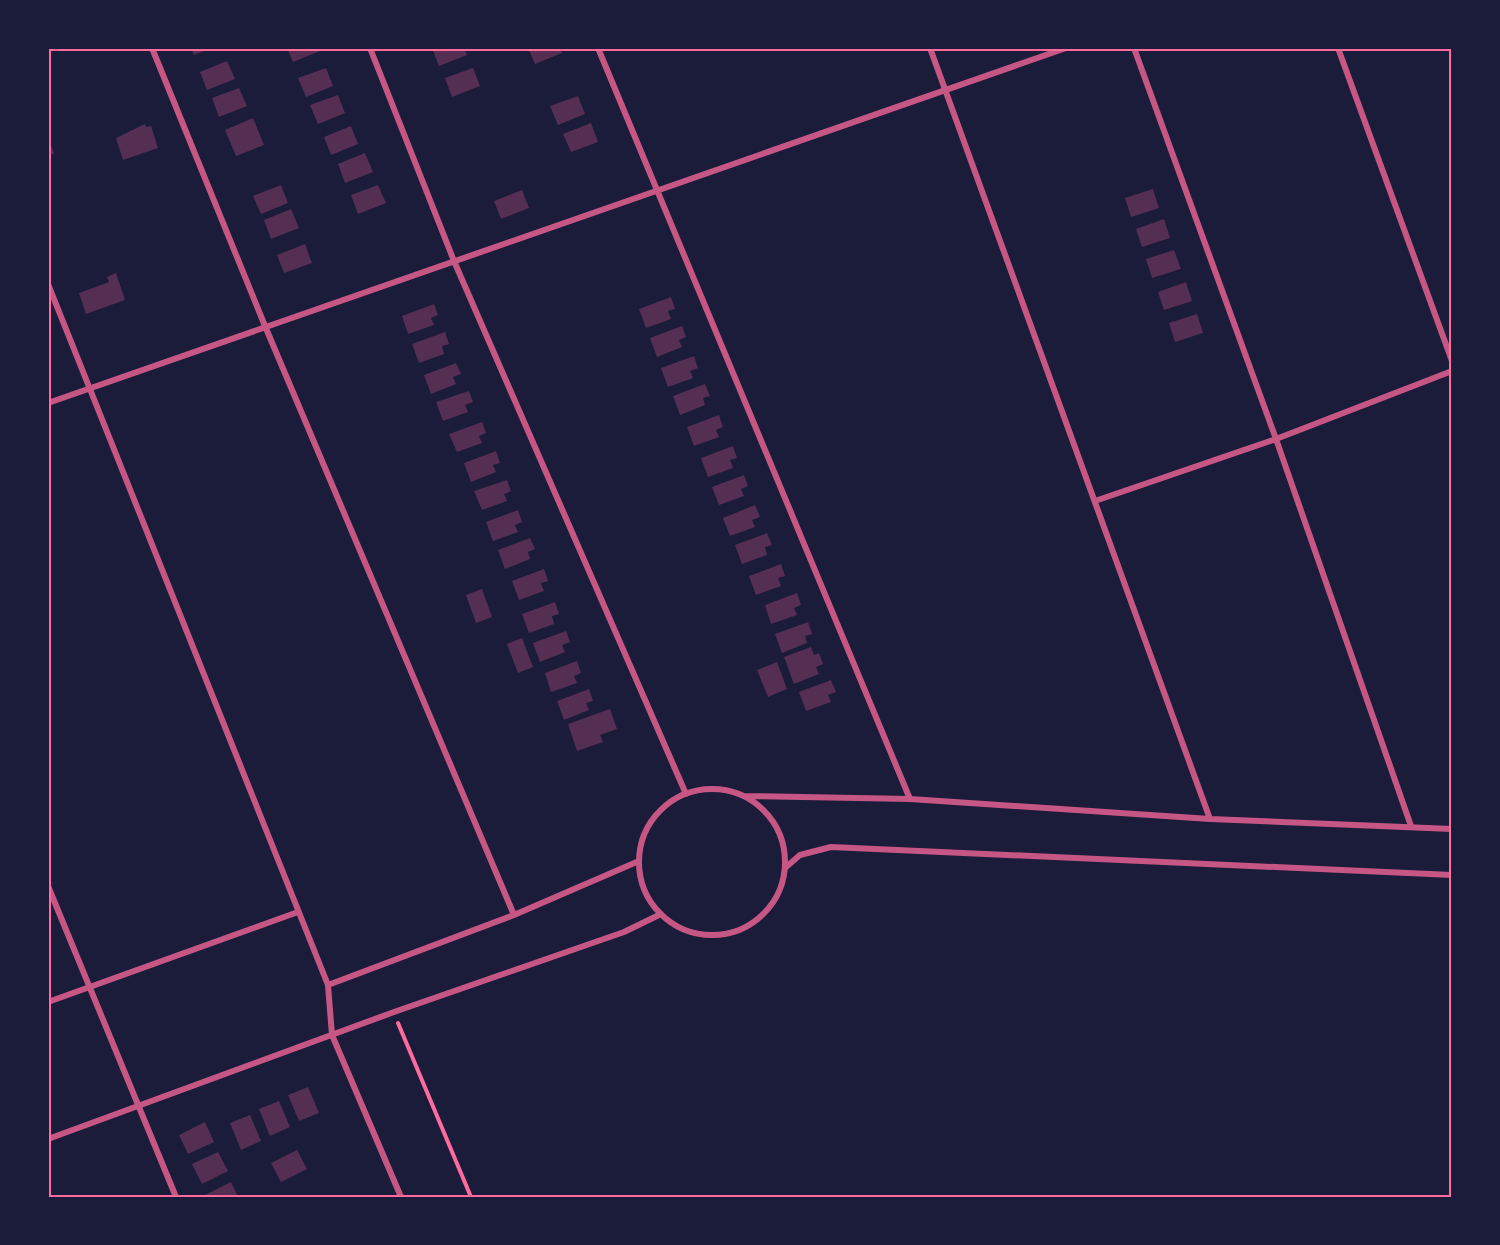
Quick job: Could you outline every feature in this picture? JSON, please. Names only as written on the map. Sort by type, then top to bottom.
[{"type":"street","points":[[152,48],[265,326],[514,915]]},
{"type":"street","points":[[370,48],[454,261],[686,794]]},
{"type":"street","points":[[598,48],[910,800]]},
{"type":"street","points":[[930,48],[1210,819]]},
{"type":"street","points":[[48,403],[1066,48]]},
{"type":"street","points":[[1134,48],[1276,439],[1411,826]]},
{"type":"street","points":[[1338,48],[1452,361]]},
{"type":"street","points":[[48,284],[328,985],[332,1035],[401,1197]]},
{"type":"street","points":[[1095,501],[1276,439],[1452,371]]},
{"type":"street","points":[[744,796],[763,809],[777,827],[785,848],[785,868],[780,888],[770,906],[756,920],[738,930],[718,934],[697,933],[678,926],[662,914],[645,890],[639,861],[641,844],[652,821],[670,802],[686,794],[705,789],[725,790],[744,796],[910,800],[1210,819],[1452,829]]},
{"type":"street","points":[[785,868],[800,855],[831,847],[1452,875]]},
{"type":"street","points":[[328,985],[514,915],[639,861]]},
{"type":"street","points":[[48,886],[176,1197]]},
{"type":"street","points":[[48,1002],[298,912]]},
{"type":"street","points":[[48,1139],[137,1104],[624,932],[662,914]]},
{"type":"path","points":[[394,1012],[471,1197]]},
{"type":"building","points":[[191,48],[212,48],[194,55]]},
{"type":"building","points":[[287,48],[319,48],[320,51],[293,62]]},
{"type":"building","points":[[432,48],[464,48],[467,55],[439,66]]},
{"type":"building","points":[[528,48],[560,48],[562,53],[535,64]]},
{"type":"building","points":[[227,61],[235,79],[207,90],[200,72]]},
{"type":"building","points":[[326,68],[333,86],[306,97],[298,78]]},
{"type":"building","points":[[473,68],[480,86],[452,97],[445,78]]},
{"type":"building","points":[[239,88],[247,106],[219,117],[212,98]]},
{"type":"building","points":[[338,95],[345,113],[318,124],[310,105]]},
{"type":"building","points":[[578,96],[585,114],[558,125],[550,106]]},
{"type":"building","points":[[253,118],[264,145],[236,156],[225,130]]},
{"type":"building","points":[[591,123],[598,142],[571,152],[563,134]]},
{"type":"building","points":[[145,124],[146,127],[151,126],[158,148],[123,160],[116,138]]},
{"type":"building","points":[[351,126],[358,144],[331,155],[324,137]]},
{"type":"building","points":[[48,138],[54,153],[48,156]]},
{"type":"building","points":[[365,153],[373,172],[345,183],[338,164]]},
{"type":"building","points":[[281,185],[288,203],[261,214],[253,196]]},
{"type":"building","points":[[378,185],[386,203],[358,214],[351,195]]},
{"type":"building","points":[[1153,189],[1159,208],[1131,217],[1125,198]]},
{"type":"building","points":[[522,190],[529,208],[501,219],[494,201]]},
{"type":"building","points":[[291,209],[299,228],[271,239],[264,220]]},
{"type":"building","points":[[1164,219],[1170,238],[1142,247],[1136,229]]},
{"type":"building","points":[[305,244],[312,263],[284,273],[277,255]]},
{"type":"building","points":[[1174,250],[1181,269],[1152,278],[1146,259]]},
{"type":"building","points":[[116,273],[125,300],[86,314],[79,293],[109,282],[107,277]]},
{"type":"building","points":[[1186,282],[1192,301],[1164,310],[1158,292]]},
{"type":"building","points":[[671,297],[675,309],[668,311],[671,319],[646,328],[639,309]]},
{"type":"building","points":[[434,304],[438,315],[431,318],[434,325],[408,334],[402,316]]},
{"type":"building","points":[[1197,314],[1203,333],[1175,342],[1169,323]]},
{"type":"building","points":[[682,326],[686,337],[679,340],[682,347],[657,357],[650,338]]},
{"type":"building","points":[[445,332],[449,344],[442,346],[444,354],[419,363],[412,344]]},
{"type":"building","points":[[694,356],[698,368],[690,371],[693,378],[668,387],[661,368]]},
{"type":"building","points":[[456,363],[461,374],[453,377],[456,384],[431,394],[424,375]]},
{"type":"building","points":[[705,384],[710,396],[703,398],[705,405],[680,415],[673,396]]},
{"type":"building","points":[[469,391],[473,402],[465,405],[468,412],[443,421],[436,402]]},
{"type":"building","points":[[719,415],[723,427],[716,430],[719,437],[694,446],[687,427]]},
{"type":"building","points":[[482,422],[486,433],[479,436],[482,443],[457,452],[449,434]]},
{"type":"building","points":[[733,446],[737,458],[730,460],[733,468],[708,477],[701,458]]},
{"type":"building","points":[[496,451],[500,463],[493,465],[496,472],[471,482],[464,463]]},
{"type":"building","points":[[744,475],[748,486],[741,489],[744,496],[719,505],[712,487]]},
{"type":"building","points":[[507,480],[511,491],[504,494],[507,501],[482,510],[474,491]]},
{"type":"building","points":[[755,505],[760,517],[752,520],[755,527],[730,536],[723,518]]},
{"type":"building","points":[[518,510],[522,522],[515,525],[518,532],[493,541],[486,522]]},
{"type":"building","points":[[767,533],[772,545],[765,547],[767,555],[742,564],[735,545]]},
{"type":"building","points":[[530,538],[535,549],[528,552],[530,559],[505,569],[498,550]]},
{"type":"building","points":[[781,564],[785,576],[778,578],[781,586],[756,595],[749,576]]},
{"type":"building","points":[[544,569],[548,581],[541,583],[544,591],[519,600],[512,581]]},
{"type":"building","points":[[482,589],[492,617],[476,623],[466,595]]},
{"type":"building","points":[[797,593],[801,605],[794,608],[797,615],[771,624],[765,605]]},
{"type":"building","points":[[555,602],[559,614],[552,616],[554,624],[529,633],[522,614]]},
{"type":"building","points":[[808,622],[812,634],[805,636],[807,643],[782,653],[775,634]]},
{"type":"building","points":[[566,631],[570,642],[562,645],[565,652],[540,662],[533,643]]},
{"type":"building","points":[[522,638],[533,667],[518,673],[507,644]]},
{"type":"building","points":[[811,647],[814,655],[819,653],[823,664],[816,667],[819,674],[794,684],[784,657]]},
{"type":"building","points":[[577,661],[581,673],[574,676],[577,683],[551,692],[545,673]]},
{"type":"building","points":[[777,662],[787,689],[768,697],[757,670]]},
{"type":"building","points":[[831,680],[836,692],[828,695],[831,702],[806,711],[799,692]]},
{"type":"building","points":[[589,689],[593,701],[586,703],[589,710],[564,720],[557,701]]},
{"type":"building","points":[[610,709],[617,729],[600,735],[603,742],[577,751],[568,724]]},
{"type":"building","points":[[308,1087],[319,1113],[299,1121],[288,1095]]},
{"type":"building","points":[[279,1101],[290,1127],[270,1136],[259,1109]]},
{"type":"building","points":[[250,1115],[261,1141],[241,1150],[230,1123]]},
{"type":"building","points":[[205,1122],[214,1142],[188,1154],[179,1135]]},
{"type":"building","points":[[297,1150],[307,1169],[281,1182],[271,1163]]},
{"type":"building","points":[[218,1152],[228,1171],[202,1184],[192,1164]]},
{"type":"building","points":[[231,1182],[238,1197],[206,1197],[205,1195]]}]
